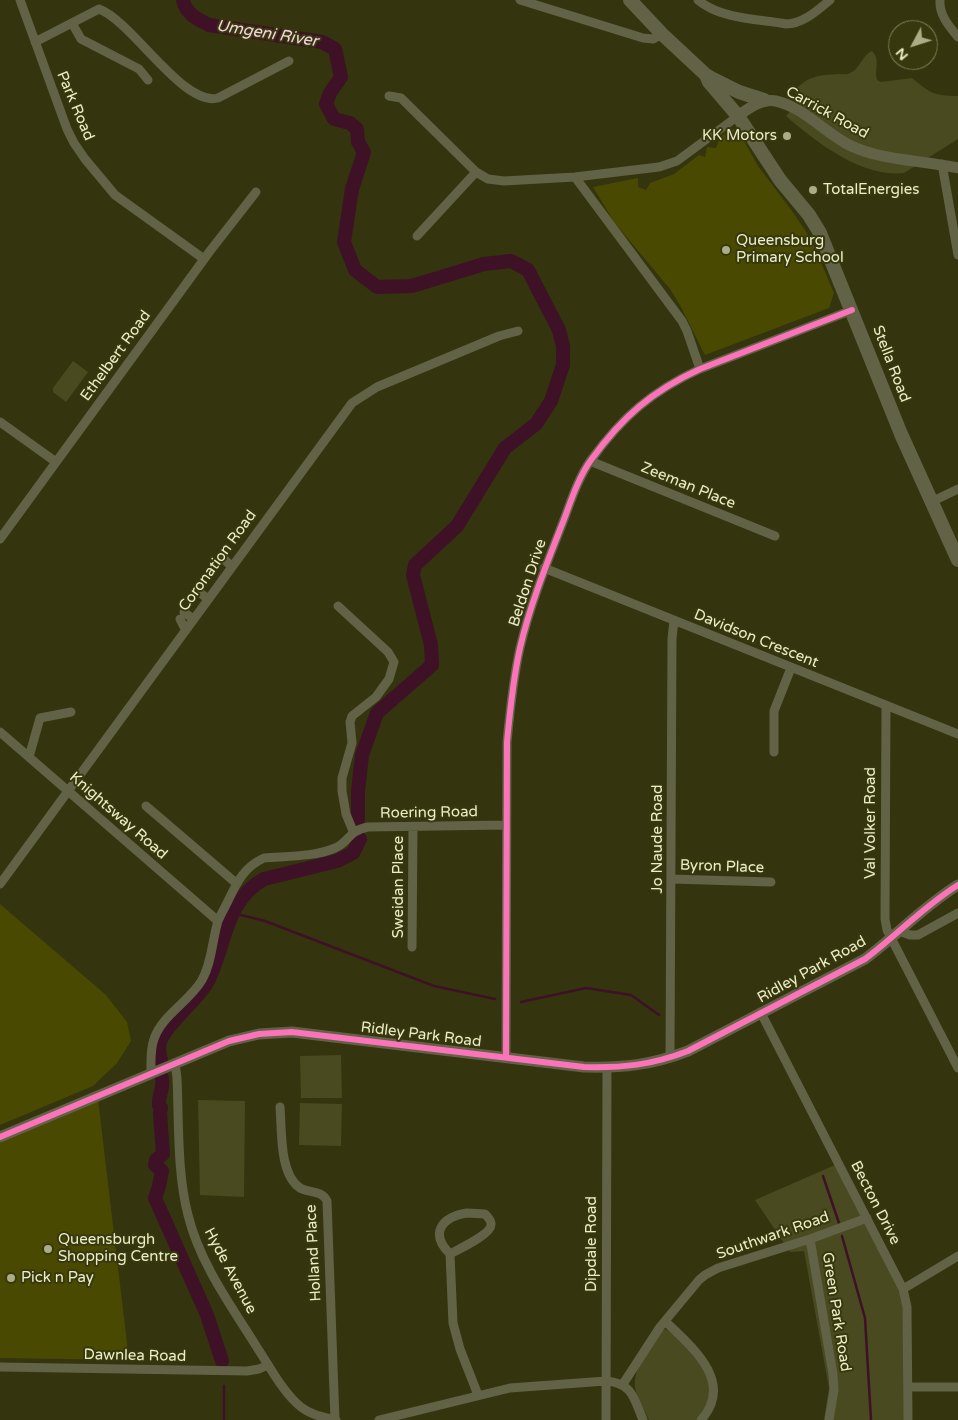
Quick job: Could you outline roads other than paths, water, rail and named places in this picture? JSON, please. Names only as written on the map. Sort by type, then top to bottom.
[{"type":"main road","name":"Stella Road","points":[[630,0],[662,34],[710,77],[741,114],[785,177],[786,186],[809,215],[820,233],[901,434],[958,560]]},
{"type":"main road","points":[[710,77],[739,92],[764,100]]},
{"type":"street","name":"Park Road","points":[[20,0],[67,129],[85,159],[115,195],[204,259]]},
{"type":"street","points":[[520,0],[643,38],[653,39],[662,34]]},
{"type":"street","points":[[698,0],[707,7],[722,13],[790,24],[803,20],[830,0]]},
{"type":"street","points":[[940,0],[945,20],[958,37]]},
{"type":"street","points":[[35,42],[72,23],[101,4],[179,81],[208,99],[218,98],[289,61]]},
{"type":"street","points":[[72,23],[81,38],[139,69],[148,80]]},
{"type":"street","points":[[389,96],[401,98],[476,172],[495,181],[574,177],[644,170],[669,165],[692,152],[741,114]]},
{"type":"street","name":"Carrick Road","points":[[741,114],[764,100],[775,100],[795,109],[833,135],[862,150],[958,168]]},
{"type":"street","points":[[942,164],[958,255]]},
{"type":"street","points":[[417,236],[476,172]]},
{"type":"street","points":[[574,177],[682,321],[700,369]]},
{"type":"street","name":"Ethelbert Road","points":[[0,539],[204,259],[256,192]]},
{"type":"street","name":"Beldon Drive","points":[[506,1057],[506,825],[507,742],[510,701],[521,646],[544,568],[581,476],[590,461],[617,427],[644,402],[677,380],[700,369],[852,310]]},
{"type":"street","name":"Coronation Road","points":[[0,884],[208,599],[319,438],[352,403],[376,387],[499,336],[518,331]]},
{"type":"street","points":[[0,422],[56,462]]},
{"type":"street","name":"Zeeman Place","points":[[590,461],[775,536]]},
{"type":"street","points":[[931,502],[958,489]]},
{"type":"street","points":[[222,557],[231,566]]},
{"type":"street","name":"Davidson Crescent","points":[[544,568],[958,734]]},
{"type":"street","points":[[199,592],[208,599]]},
{"type":"street","points":[[151,1073],[151,1053],[154,1039],[161,1026],[189,997],[202,980],[209,963],[218,922],[236,883],[245,870],[254,862],[264,858],[326,851],[338,846],[353,832],[346,814],[342,791],[342,778],[352,743],[350,722],[352,716],[376,697],[389,679],[394,662],[388,652],[338,606]]},
{"type":"street","points":[[185,629],[182,615],[192,619]]},
{"type":"street","name":"Jo Naude Road","points":[[670,1058],[672,639],[674,620]]},
{"type":"street","points":[[774,752],[774,711],[791,668]]},
{"type":"street","name":"Val Volker Road","points":[[886,705],[885,919],[887,930],[895,935],[958,1068]]},
{"type":"street","points":[[29,757],[40,718],[71,712]]},
{"type":"street","name":"Knightsway Road","points":[[0,732],[218,922]]},
{"type":"street","points":[[146,806],[236,883]]},
{"type":"street","name":"Roering Road","points":[[353,832],[368,827],[413,828],[506,825]]},
{"type":"street","name":"Sweidan Place","points":[[412,947],[413,828]]},
{"type":"street","name":"Byron Place","points":[[671,879],[771,882]]},
{"type":"street","name":"Ridley Park Road","points":[[0,1137],[229,1041],[276,1032],[292,1032],[565,1065],[607,1068],[645,1065],[688,1051],[865,959],[933,901],[958,885]]},
{"type":"street","points":[[895,935],[918,935],[958,912]]},
{"type":"street","name":"Becton Drive","points":[[761,1013],[904,1290],[907,1307],[908,1420]]},
{"type":"street","name":"Hyde Avenue","points":[[175,1063],[183,1190],[191,1228],[214,1277],[268,1364],[294,1401],[312,1414],[336,1420]]},
{"type":"street","name":"Dipdale Road","points":[[606,1420],[607,1068]]},
{"type":"street","name":"Holland Place","points":[[280,1107],[285,1163],[289,1174],[300,1187],[323,1194],[327,1201],[336,1420]]},
{"type":"street","points":[[450,1254],[489,1232],[492,1227],[485,1214],[467,1213],[457,1215],[446,1221],[440,1230],[440,1238],[450,1254],[453,1323],[460,1349],[478,1395]]},
{"type":"street","name":"Southwark Road","points":[[623,1384],[652,1338],[705,1275],[718,1268],[810,1239],[867,1218]]},
{"type":"street","name":"Green Park Road","points":[[810,1239],[833,1374],[834,1390],[829,1420]]},
{"type":"street","points":[[904,1290],[958,1256]]},
{"type":"street","points":[[665,1321],[688,1344],[710,1372],[714,1389],[712,1404],[701,1420]]},
{"type":"street","name":"Dawnlea Road","points":[[0,1367],[247,1371],[259,1369],[268,1364]]},
{"type":"street","points":[[379,1420],[478,1395],[519,1387],[606,1382],[623,1384],[632,1394],[643,1420]]},
{"type":"street","points":[[908,1387],[958,1387]]},
{"type":"waterway","name":"Umgeni River","points":[[183,0],[189,12],[209,25],[322,42],[335,49],[341,77],[330,93],[326,104],[334,119],[350,123],[357,129],[358,142],[364,152],[352,189],[344,242],[355,270],[377,287],[412,286],[484,264],[511,261],[528,270],[559,330],[563,346],[563,365],[551,401],[536,424],[505,448],[457,526],[415,565],[413,575],[431,645],[432,665],[377,713],[362,755],[358,791],[358,820]]},
{"type":"waterway","name":"Umgeni River","points":[[161,1061],[159,1046],[161,1039],[172,1023],[207,983],[233,912],[241,899],[251,888],[264,879],[337,861],[353,853],[360,839]]},
{"type":"waterway","points":[[233,913],[265,921],[434,986],[495,999]]},
{"type":"waterway","points":[[521,1002],[586,988],[631,995],[659,1015]]},
{"type":"waterway","name":"Umgeni River","points":[[162,1078],[159,1105],[161,1108],[163,1154],[156,1160],[155,1165],[162,1171],[155,1198],[207,1315],[222,1361]]},
{"type":"waterway","points":[[823,1176],[839,1223]]},
{"type":"waterway","points":[[842,1236],[865,1318],[871,1420]]},
{"type":"waterway","name":"Umgeni River","points":[[224,1386],[224,1420]]},
{"type":"place","name":"KK Motors","points":[[787,136]]},
{"type":"place","name":"TotalEnergies","points":[[813,190]]},
{"type":"place","name":"Queensburg Primary School","points":[[726,250]]},
{"type":"place","name":"Queensburgh Shopping Centre","points":[[48,1249]]},
{"type":"place","name":"Pick n Pay","points":[[11,1278]]}]
